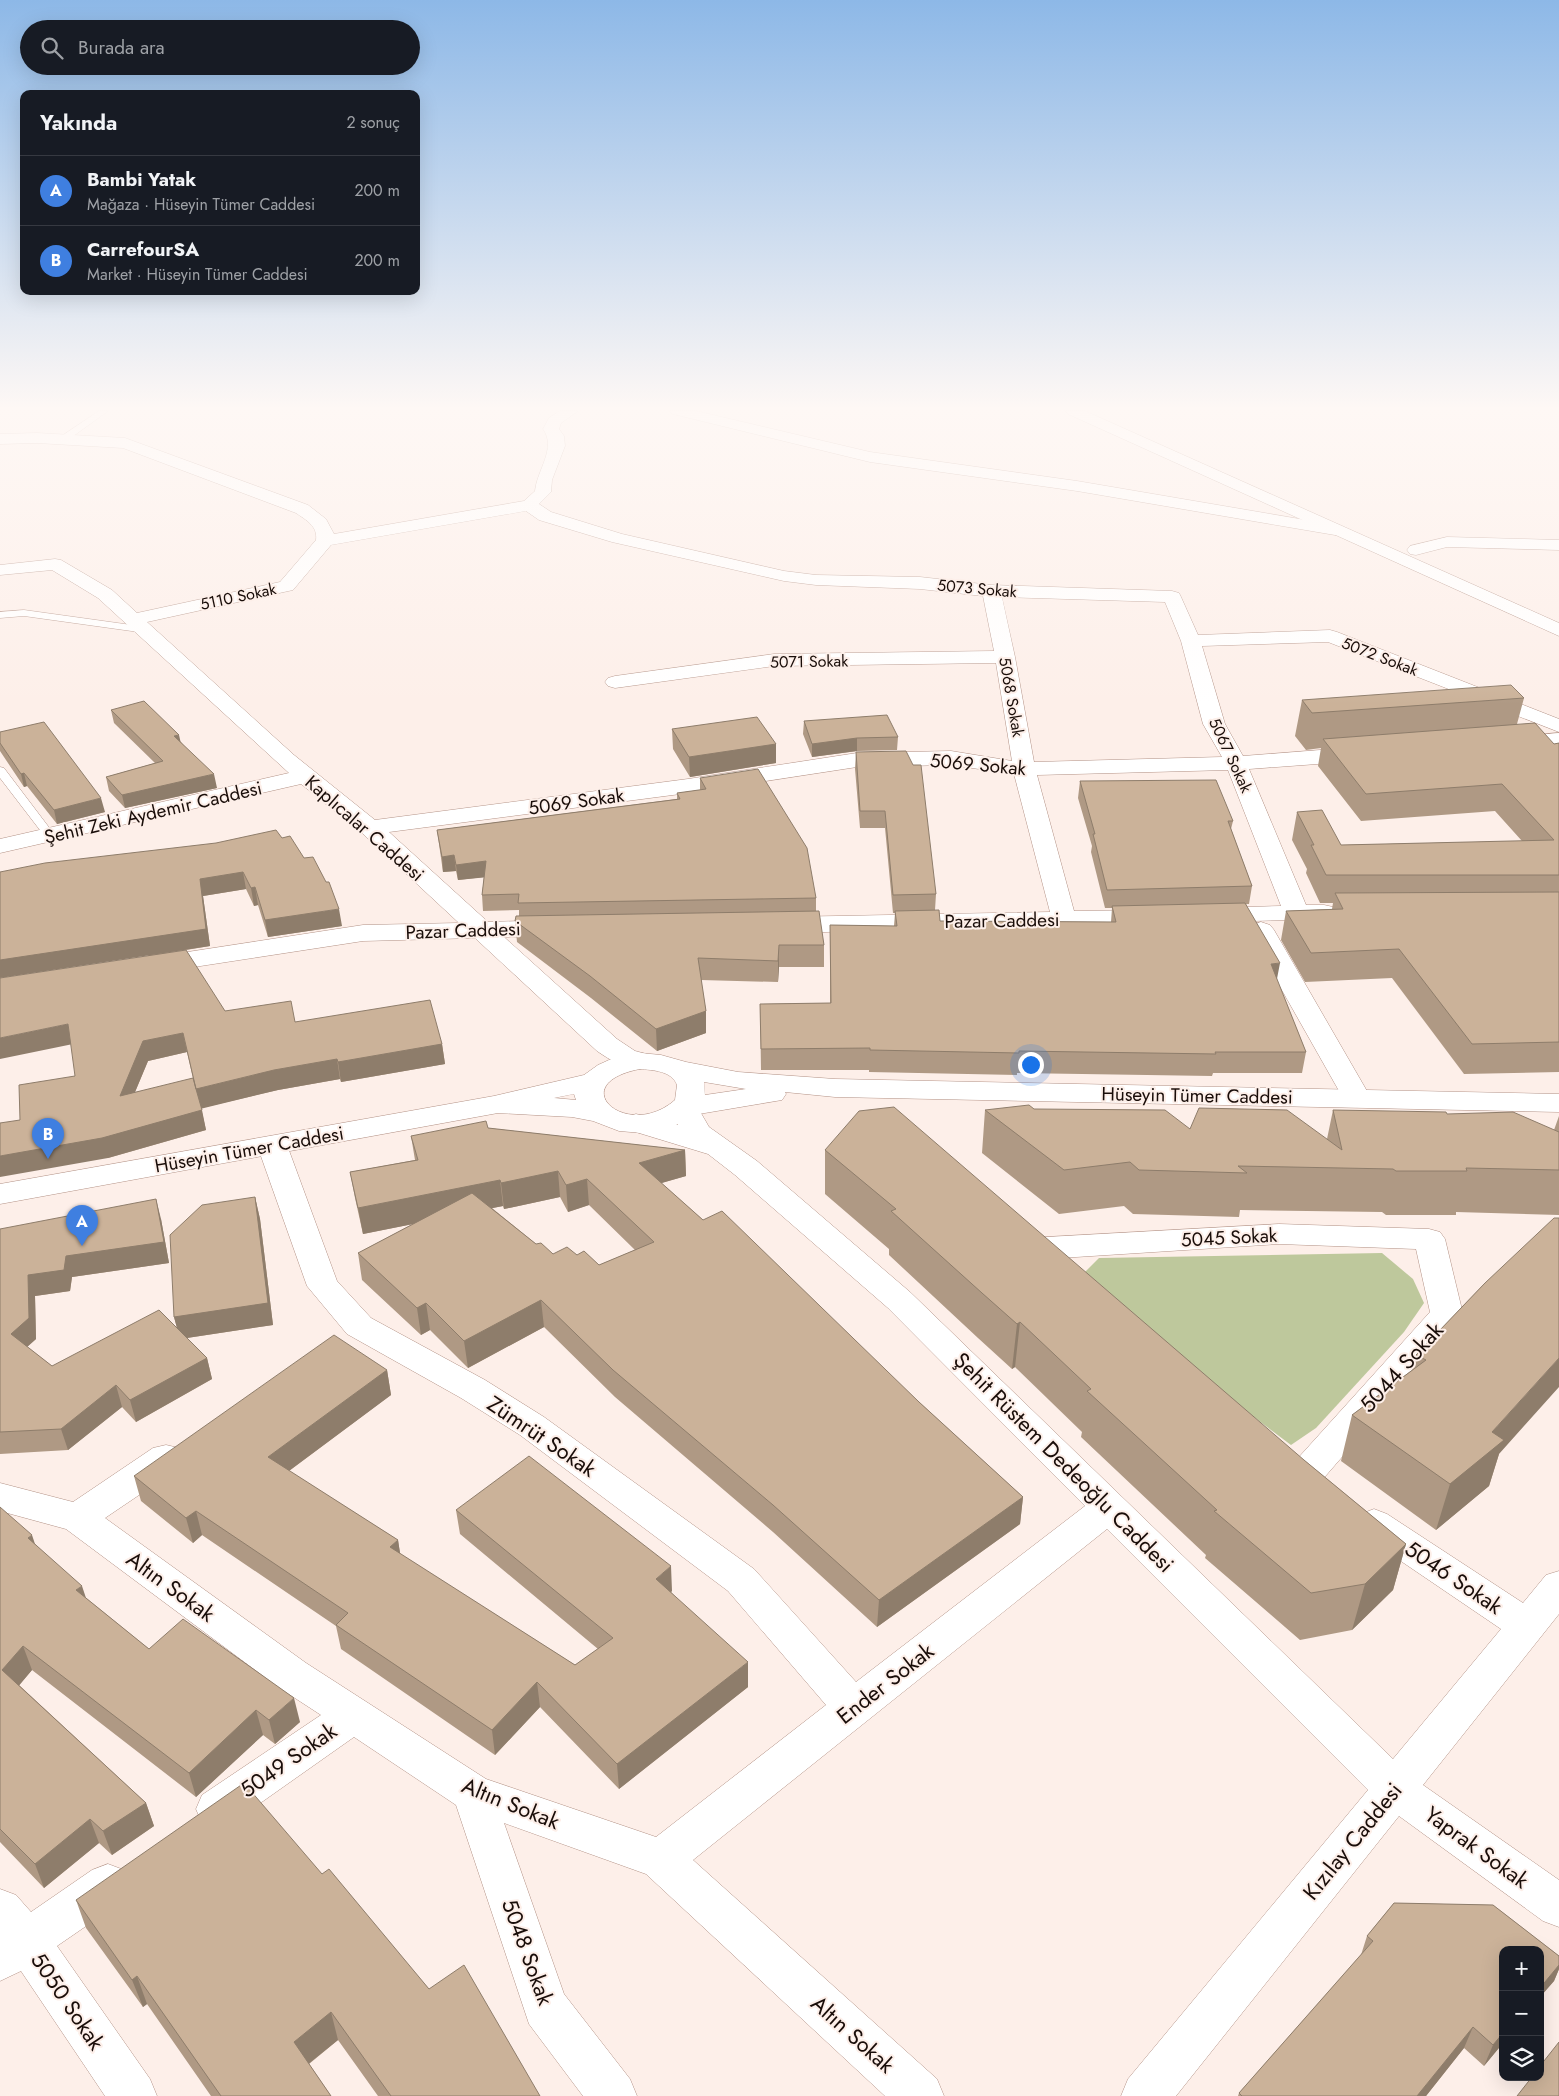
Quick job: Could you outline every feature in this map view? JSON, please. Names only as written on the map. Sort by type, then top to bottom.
[{"type":"street","points":[[301,509],[324,526],[327,533],[325,541],[507,509]]},
{"type":"street","name":"5073 Sokak","points":[[535,509],[545,516],[618,538],[784,576],[816,580],[920,583],[991,591],[1172,596]]},
{"type":"street","points":[[1211,509],[1336,530]]},
{"type":"street","points":[[1289,509],[1559,630]]},
{"type":"street","points":[[1324,509],[1559,614]]},
{"type":"street","name":"5110 Sokak","points":[[140,625],[286,586],[325,541]]},
{"type":"street","points":[[1416,550],[1447,542],[1559,545]]},
{"type":"street","name":"Kaplıcalar Caddesi","points":[[0,570],[55,564],[106,594],[305,776],[370,828],[598,1036],[625,1057],[640,1061]]},
{"type":"street","name":"5068 Sokak","points":[[991,591],[1005,657],[1024,769],[1064,919]]},
{"type":"street","name":"5067 Sokak","points":[[1172,596],[1191,641],[1214,724],[1236,763],[1296,912]]},
{"type":"street","name":"5072 Sokak","points":[[1191,641],[1330,636],[1559,726]]},
{"type":"street","name":"5071 Sokak","points":[[615,682],[774,660],[1005,657]]},
{"type":"street","points":[[1490,744],[1559,739]]},
{"type":"street","name":"5069 Sokak","points":[[370,828],[688,786],[857,760],[951,758],[1024,769],[1236,763],[1383,752]]},
{"type":"street","name":"Şehit Zeki Aydemir Caddesi","points":[[0,846],[305,776]]},
{"type":"street","name":"Pazar Caddesi","points":[[762,925],[1345,912]]},
{"type":"street","points":[[1251,914],[1357,1098]]},
{"type":"street","name":"Pazar Caddesi","points":[[128,969],[364,933],[572,928]]},
{"type":"street","points":[[598,1036],[602,1048],[596,1078],[591,1085],[589,1095],[592,1105],[601,1114]]},
{"type":"street","name":"Hüseyin Tümer Caddesi","points":[[0,1194],[498,1104],[596,1078],[617,1066],[640,1061],[656,1062],[677,1069],[738,1080],[836,1088],[1559,1103]]},
{"type":"street","points":[[677,1069],[690,1082],[692,1092],[688,1103],[684,1107]]},
{"type":"street","name":"Hüseyin Tümer Caddesi","points":[[498,1104],[572,1108],[601,1114],[614,1120],[636,1123],[665,1119],[679,1112],[684,1107],[742,1097],[836,1088]]},
{"type":"street","name":"Şehit Rüstem Dedeoğlu Caddesi","points":[[684,1107],[689,1120],[699,1133],[746,1168],[900,1300],[1394,1788]]},
{"type":"street","name":"Şehit Rüstem Dedeoğlu Caddesi","points":[[636,1123],[661,1129],[721,1149]]},
{"type":"street","name":"Zümrüt Sokak","points":[[272,1145],[323,1286],[347,1334],[473,1389],[532,1426],[741,1580],[854,1708]]},
{"type":"street","name":"5045 Sokak","points":[[1067,1281],[1029,1249],[1278,1234],[1429,1239]]},
{"type":"street","name":"5044 Sokak","points":[[1314,1483],[1447,1314],[1429,1239]]},
{"type":"street","points":[[78,1518],[190,1441]]},
{"type":"street","name":"5046 Sokak","points":[[1314,1483],[1527,1626]]},
{"type":"street","name":"Altın Sokak","points":[[0,1497],[78,1518],[292,1675],[473,1793],[661,1858],[920,2096]]},
{"type":"street","name":"Ender Sokak","points":[[661,1858],[1109,1506]]},
{"type":"street","name":"Kızılay Caddesi","points":[[1146,2096],[1559,1586]]},
{"type":"street","name":"5049 Sokak","points":[[190,1828],[354,1715]]},
{"type":"street","name":"Yaprak Sokak","points":[[1394,1788],[1559,1906]]},
{"type":"street","name":"5048 Sokak","points":[[473,1793],[545,2008],[613,2096]]},
{"type":"street","points":[[9,1936],[142,1862]]},
{"type":"street","name":"5050 Sokak","points":[[9,1936],[133,2096]]},
{"type":"lane","points":[[0,615],[24,613],[140,625]]},
{"type":"lane","points":[[0,770],[50,836]]},
{"type":"green space","points":[[1382,1253],[1413,1279],[1424,1303],[1404,1332],[1316,1428],[1291,1445],[1205,1380],[1085,1272],[1099,1258]]},
{"type":"building","points":[[1511,685],[1524,698],[1312,713],[1302,700]]},
{"type":"building","points":[[144,701],[179,735],[174,736],[214,774],[122,795],[106,777],[163,761],[111,710]]},
{"type":"building","points":[[887,715],[898,737],[857,738],[812,744],[804,721]]},
{"type":"building","points":[[757,717],[776,744],[689,757],[672,729]]},
{"type":"building","points":[[44,722],[101,798],[54,810],[24,773],[21,774],[0,743],[0,732]]},
{"type":"building","points":[[1535,723],[1554,744],[1559,743],[1559,875],[1326,875],[1311,845],[1314,845],[1297,812],[1322,810],[1341,845],[1554,840],[1502,784],[1366,794],[1323,739]]},
{"type":"building","points":[[906,751],[913,765],[921,765],[936,894],[893,895],[885,811],[860,811],[856,752]]},
{"type":"building","points":[[758,769],[807,848],[816,898],[518,903],[519,894],[482,895],[486,861],[456,865],[454,855],[442,857],[437,830],[680,799],[677,793],[706,789],[700,778]]},
{"type":"building","points":[[1216,780],[1233,821],[1228,821],[1252,886],[1107,890],[1093,834],[1095,834],[1080,781]]},
{"type":"building","points":[[276,830],[282,838],[290,836],[304,858],[313,857],[326,882],[329,882],[339,909],[265,920],[255,887],[251,888],[243,872],[200,879],[206,929],[0,960],[0,872],[45,863],[216,843]]},
{"type":"building","points":[[1559,892],[1559,1042],[1472,1044],[1399,949],[1311,953],[1286,911],[1343,909],[1335,893]]},
{"type":"building","points":[[1245,903],[1280,963],[1271,964],[1306,1052],[1215,1052],[1216,1054],[1019,1051],[1019,1053],[870,1050],[870,1048],[761,1049],[760,1004],[831,1003],[830,925],[897,926],[895,911],[939,910],[940,921],[1116,922],[1112,906]]},
{"type":"building","points":[[819,911],[824,945],[779,945],[778,961],[698,958],[706,1011],[656,1029],[590,976],[515,921],[516,916]]},
{"type":"building","points":[[186,950],[225,1011],[291,1001],[295,1022],[430,1000],[442,1044],[338,1062],[337,1059],[274,1070],[196,1089],[202,1110],[102,1138],[0,1156],[0,1123],[20,1120],[19,1085],[75,1076],[68,1024],[0,1038],[0,978]],"holes":[[[183,1033],[196,1089],[193,1078],[120,1096],[143,1041]]]},
{"type":"building","points":[[1029,1105],[1034,1109],[1165,1110],[1190,1129],[1199,1108],[1287,1110],[1342,1150],[1333,1110],[1446,1112],[1447,1114],[1513,1112],[1559,1132],[1559,1170],[1466,1168],[1467,1171],[1396,1171],[1393,1169],[1238,1166],[1247,1173],[1139,1170],[1130,1162],[1064,1170],[985,1110]]},
{"type":"building","points":[[894,1107],[1304,1460],[1406,1544],[1365,1584],[1311,1593],[1214,1511],[1217,1510],[1087,1391],[1091,1389],[1020,1322],[1017,1324],[891,1211],[896,1209],[825,1150],[859,1111]]},
{"type":"building","points":[[486,1121],[488,1128],[685,1150],[639,1163],[703,1220],[722,1211],[919,1402],[1023,1497],[879,1600],[773,1505],[613,1370],[541,1300],[464,1341],[426,1303],[417,1308],[358,1253],[472,1193],[536,1244],[541,1243],[553,1254],[567,1247],[577,1255],[584,1251],[599,1265],[654,1242],[587,1179],[566,1185],[558,1171],[501,1183],[500,1180],[358,1208],[350,1172],[418,1160],[411,1136]]},
{"type":"building","points":[[255,1197],[268,1303],[174,1317],[170,1235],[202,1205]]},
{"type":"building","points":[[156,1199],[164,1242],[66,1256],[64,1270],[28,1275],[29,1318],[11,1334],[52,1366],[159,1310],[207,1358],[130,1400],[116,1385],[61,1429],[0,1432],[0,1229]]},
{"type":"building","points":[[1554,1218],[1559,1218],[1559,1358],[1492,1432],[1504,1440],[1450,1484],[1352,1415],[1426,1360],[1416,1355],[1485,1283]]},
{"type":"building","points":[[334,1335],[387,1370],[268,1457],[398,1540],[390,1547],[575,1665],[613,1638],[456,1510],[529,1456],[671,1566],[656,1579],[748,1662],[617,1764],[537,1682],[492,1730],[336,1625],[348,1613],[196,1511],[186,1518],[134,1476]]},
{"type":"building","points":[[0,1507],[32,1535],[28,1538],[82,1586],[76,1590],[149,1649],[183,1619],[294,1698],[269,1720],[256,1710],[189,1773],[23,1646],[2,1670],[146,1803],[103,1831],[90,1819],[35,1864],[0,1829]]},
{"type":"building","points":[[244,1783],[322,1874],[329,1869],[429,1989],[464,1965],[540,2096],[391,2096],[331,2012],[294,2042],[331,2096],[221,2096],[137,1976],[132,1980],[76,1900]]},
{"type":"building","points":[[1394,1903],[1493,1905],[1559,1956],[1559,1965],[1544,1983],[1544,1946],[1499,1946],[1499,2038],[1493,2045],[1473,2027],[1417,2096],[1242,2096],[1239,2093],[1373,1941],[1367,1936]]},
{"type":"building","points":[[1559,2042],[1559,2096],[1517,2096],[1529,2081],[1544,2081],[1544,2061]]},
{"type":"place","name":"CarrefourSA","points":[[48,1159]]},
{"type":"place","name":"Bambi Yatak","points":[[82,1246]]}]
